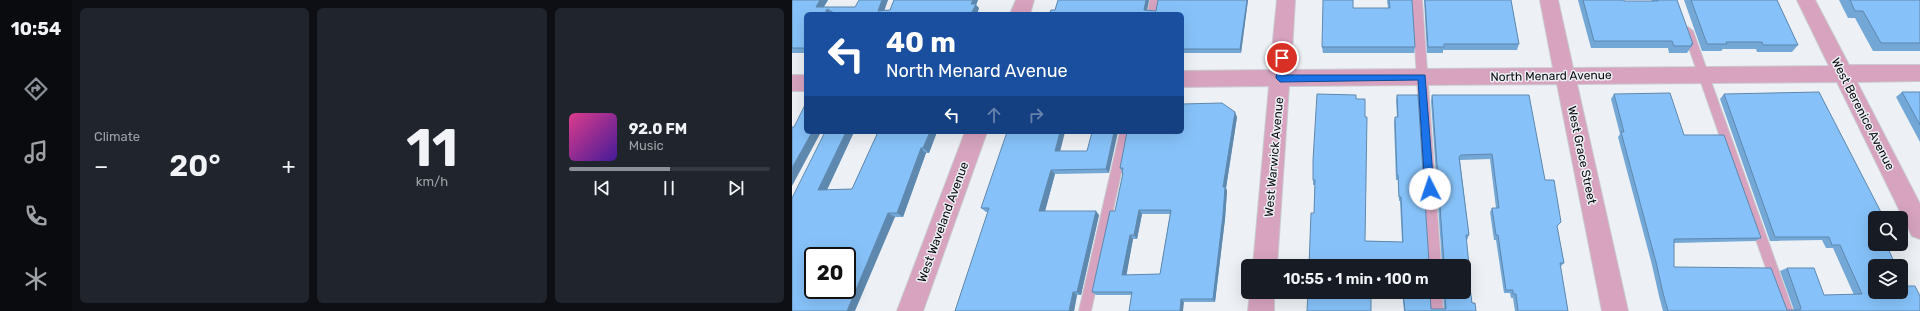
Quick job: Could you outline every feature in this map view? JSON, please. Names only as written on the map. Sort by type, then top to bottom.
[{"type":"street","points":[[1021,12],[1025,0]]},
{"type":"street","name":"West Warwick Avenue","points":[[1266,259],[1286,0]]},
{"type":"street","name":"West Grace Street","points":[[1549,0],[1615,311]]},
{"type":"street","name":"West Berenice Avenue","points":[[1806,0],[1920,228]]},
{"type":"street","name":"North Menard Avenue","points":[[1184,79],[1920,73]]},
{"type":"street","points":[[792,83],[804,82]]},
{"type":"street","name":"West Waveland Avenue","points":[[910,311],[975,134]]},
{"type":"street","points":[[1261,311],[1262,299]]},
{"type":"lane","points":[[1152,12],[1155,0]]},
{"type":"lane","points":[[1417,0],[1434,259]]},
{"type":"lane","points":[[1684,21],[1787,311]]},
{"type":"lane","points":[[1085,311],[1125,134]]},
{"type":"lane","points":[[1437,299],[1438,311]]},
{"type":"building","points":[[792,0],[820,0],[816,7],[855,7],[859,0],[882,0],[878,11],[890,10],[894,0],[973,0],[971,4],[976,4],[972,12],[832,12],[827,9],[826,12],[804,12],[804,48],[792,48]]},
{"type":"building","points":[[1058,0],[1146,0],[1144,10],[1156,11],[1158,0],[1247,0],[1240,49],[1184,49],[1184,12],[1050,12],[1051,10],[1055,10]]},
{"type":"building","points":[[1323,0],[1353,0],[1353,8],[1390,8],[1389,0],[1412,0],[1415,47],[1322,47]]},
{"type":"building","points":[[1425,0],[1511,0],[1519,44],[1444,44],[1444,47],[1428,47]]},
{"type":"building","points":[[1583,0],[1677,0],[1693,44],[1691,44],[1692,46],[1674,46],[1672,41],[1594,41]]},
{"type":"building","points":[[1691,0],[1777,0],[1798,45],[1763,45],[1762,42],[1726,42],[1727,44],[1707,44]]},
{"type":"building","points":[[1850,0],[1920,0],[1920,43],[1881,43],[1863,11],[1855,11]]},
{"type":"building","points":[[1819,92],[1880,211],[1868,211],[1868,251],[1889,251],[1893,259],[1868,259],[1868,299],[1908,299],[1908,286],[1915,286],[1920,296],[1920,311],[1668,311],[1621,132],[1624,132],[1614,94],[1670,93],[1684,135],[1724,135],[1761,238],[1674,239],[1674,267],[1771,268],[1787,310],[1800,310],[1801,308],[1787,268],[1814,268],[1824,295],[1862,294],[1840,245],[1832,245],[1829,237],[1775,237],[1724,94]]},
{"type":"building","points":[[1902,92],[1920,92],[1920,125]]},
{"type":"building","points":[[1317,94],[1356,95],[1356,99],[1365,99],[1365,117],[1367,117],[1365,241],[1403,242],[1401,197],[1399,197],[1397,175],[1395,117],[1398,117],[1397,95],[1418,95],[1429,259],[1309,259],[1311,213],[1314,213],[1315,180],[1313,180]]},
{"type":"building","points":[[1432,95],[1529,95],[1545,180],[1554,180],[1561,222],[1557,226],[1564,263],[1560,263],[1568,311],[1518,311],[1516,294],[1513,294],[1513,290],[1506,290],[1498,235],[1496,235],[1492,208],[1499,208],[1492,154],[1461,155],[1459,157],[1469,235],[1466,235],[1468,259],[1444,259]]},
{"type":"building","points":[[1222,103],[1235,112],[1223,187],[1225,187],[1223,215],[1213,299],[1181,299],[1180,311],[1129,311],[1132,292],[1092,292],[1110,211],[1115,211],[1123,173],[1123,168],[1120,168],[1127,134],[1184,134],[1184,104]],"holes":[[[1139,210],[1171,210],[1160,274],[1122,275],[1130,235],[1134,235]]]},
{"type":"building","points":[[804,107],[804,134],[811,134],[792,168],[792,127],[794,127]]},
{"type":"building","points":[[824,134],[845,134],[818,190],[852,189],[877,134],[929,134],[923,148],[921,148],[897,213],[888,213],[856,289],[856,247],[804,247],[804,299],[852,299],[847,311],[792,311],[792,198]]},
{"type":"building","points":[[1006,134],[1059,134],[1055,151],[1087,151],[1091,134],[1114,134],[1106,169],[1051,170],[1039,211],[1096,211],[1077,292],[1073,292],[1069,311],[955,311],[989,208],[981,208]]},
{"type":"building","points":[[1471,295],[1472,303],[1475,303],[1476,311],[1405,311],[1404,299],[1430,299],[1431,309],[1446,309],[1445,299],[1471,299]]},
{"type":"building","points":[[1308,299],[1371,299],[1371,311],[1307,311]]},
{"type":"route","points":[[1282,58],[1280,78],[1422,77],[1430,189]]}]
